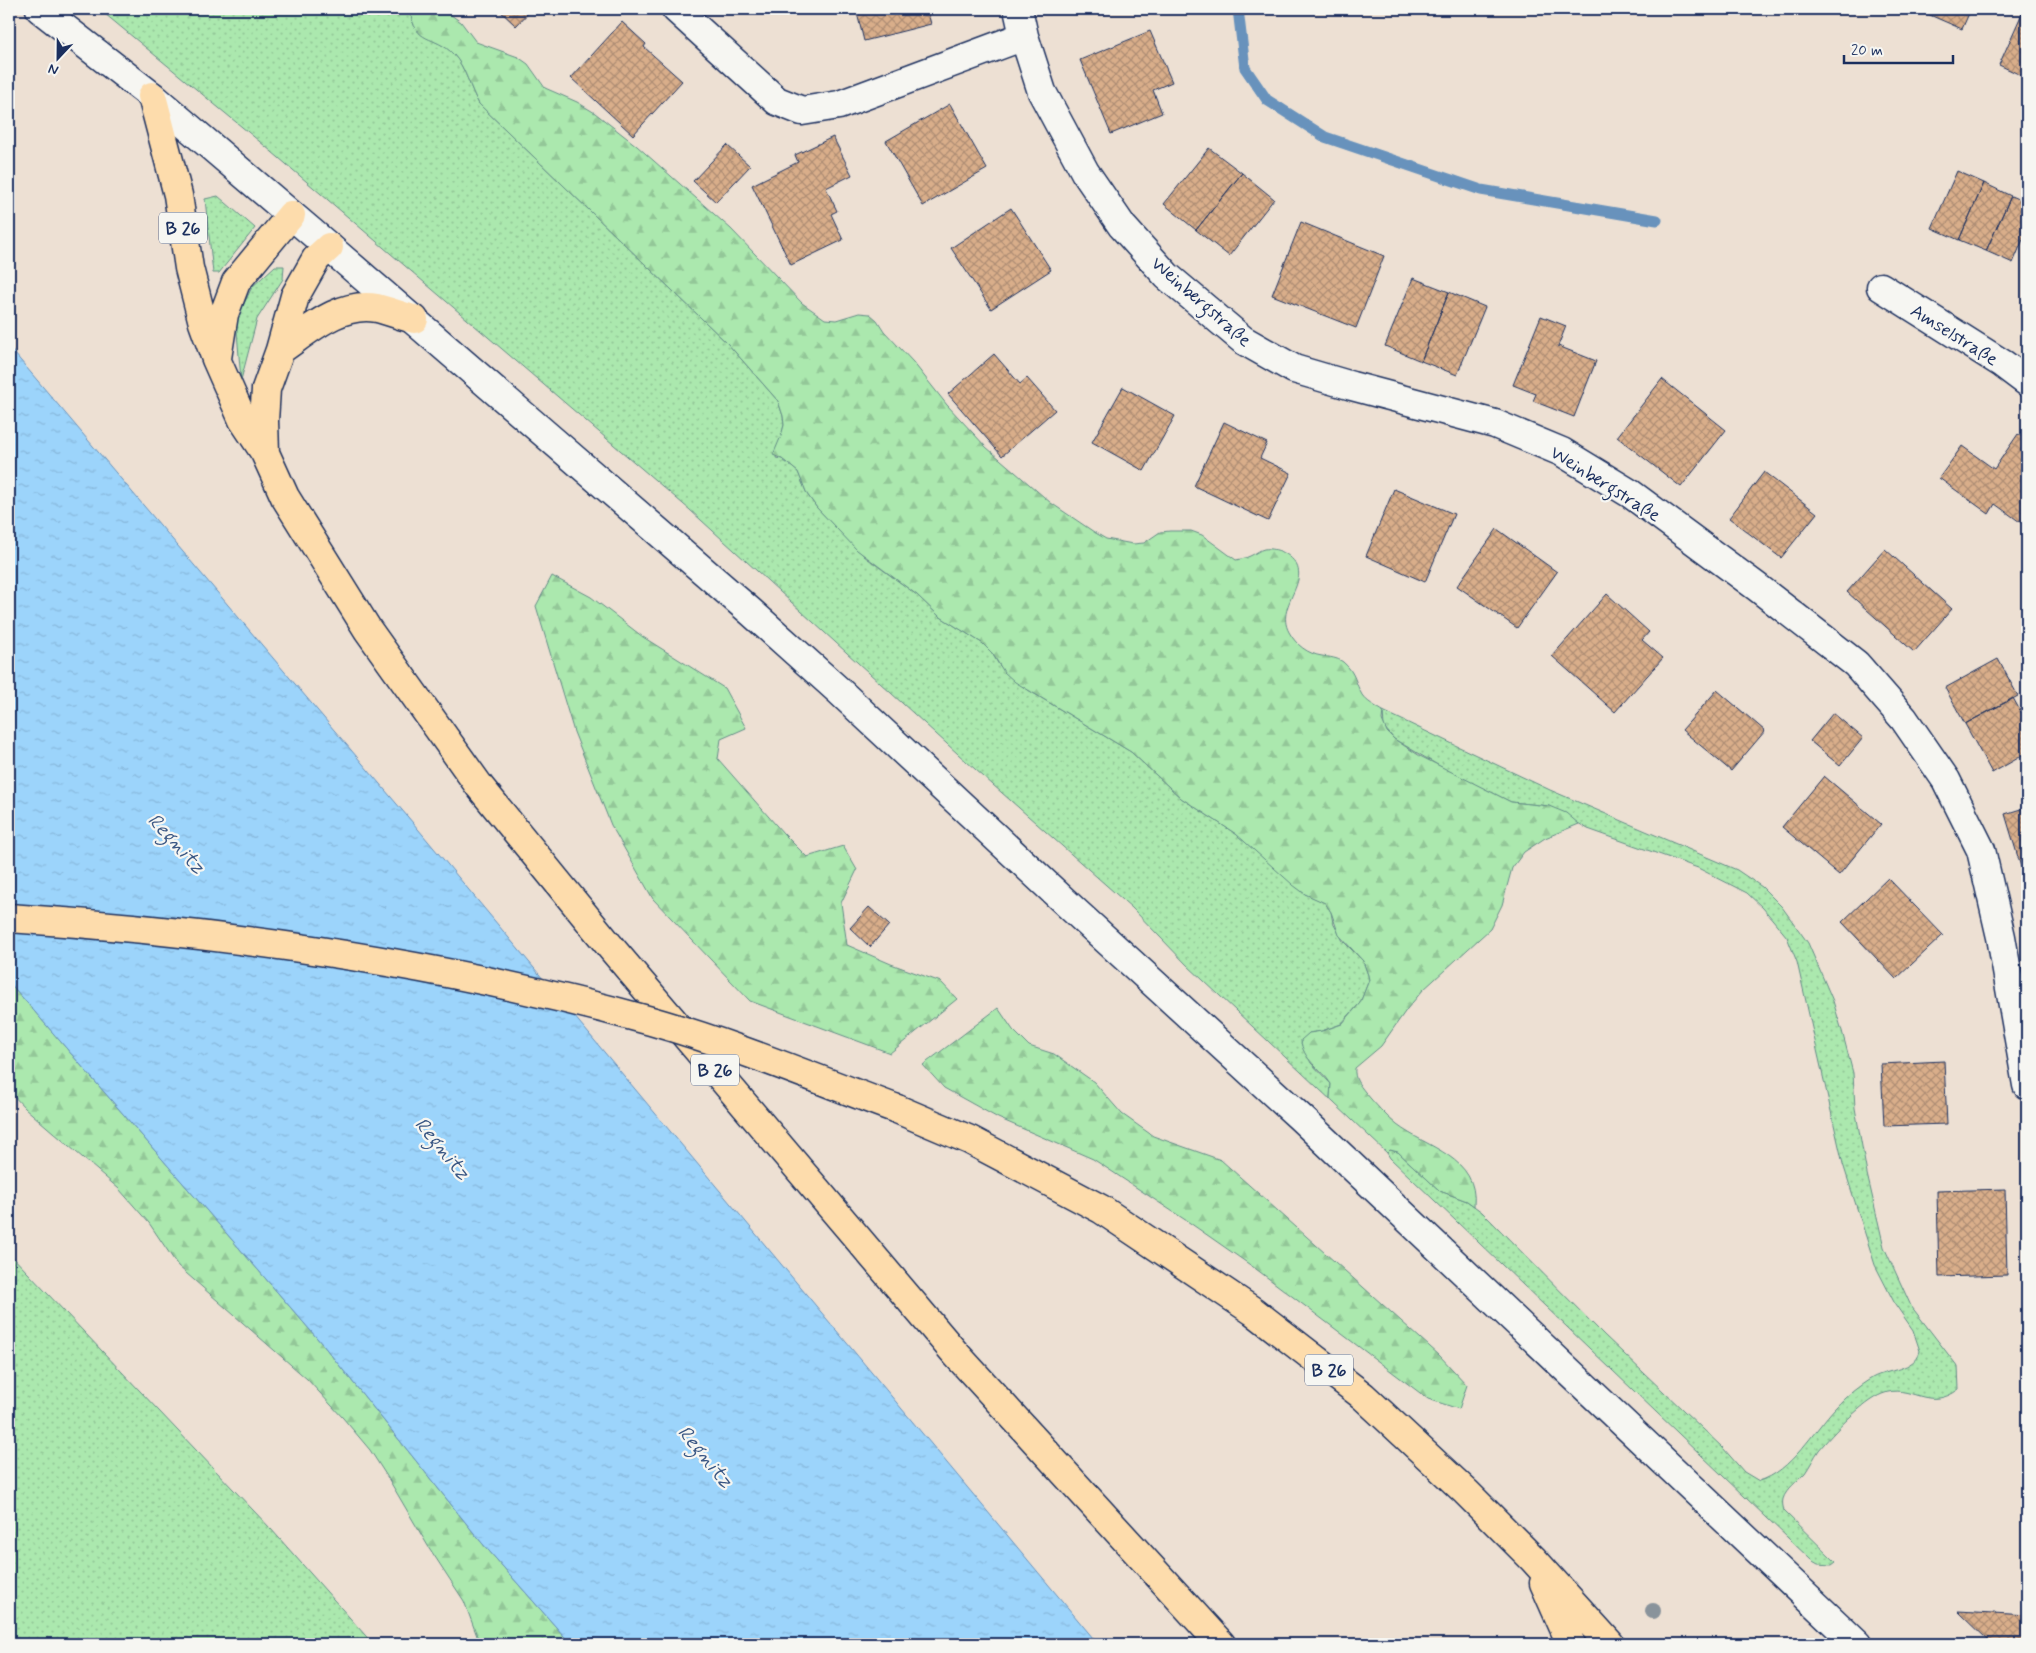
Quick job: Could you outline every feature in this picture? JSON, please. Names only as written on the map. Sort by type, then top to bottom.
[{"type":"main road","name":"B 26","points":[[152,96],[178,195],[190,268],[203,323],[216,360],[243,420],[265,453],[286,497],[368,630],[480,787],[619,958],[955,1353],[1221,1644]]},
{"type":"main road","points":[[216,360],[224,314],[236,282],[291,214]]},
{"type":"main road","name":"B 26","points":[[265,453],[266,389],[280,350],[294,296],[316,259],[329,247]]},
{"type":"main road","points":[[280,350],[323,320],[345,309],[375,308],[414,319]]},
{"type":"main road","name":"B 26","points":[[9,918],[209,936],[313,950],[421,967],[539,992],[653,1022],[766,1060],[970,1140],[1101,1209],[1253,1311],[1362,1396],[1466,1492],[1533,1559],[1610,1644]]},
{"type":"main road","name":"B 26","points":[[1533,1559],[1571,1644]]},
{"type":"street","points":[[40,9],[152,96],[291,214],[751,612],[838,690],[1078,914],[1301,1118],[1857,1644]]},
{"type":"street","points":[[676,9],[777,101],[802,111],[839,105],[1024,36]]},
{"type":"street","name":"Weinbergstraße","points":[[1018,9],[1024,36],[1042,92],[1085,172],[1122,226],[1167,276],[1243,340],[1294,369],[1495,424],[1562,452],[1631,494],[1757,587],[1856,664],[1904,718],[1946,780],[1981,850],[2001,937],[2027,1085]]},
{"type":"street","name":"Amselstraße","points":[[1881,287],[2003,364],[2027,382]]},
{"type":"green space","points":[[99,9],[410,9],[412,21],[416,29],[426,38],[447,48],[458,60],[479,104],[728,344],[778,401],[784,425],[776,458],[782,459],[798,472],[807,494],[817,508],[864,556],[917,595],[939,616],[982,643],[992,653],[999,665],[1028,690],[1131,752],[1181,798],[1236,834],[1305,894],[1325,902],[1331,912],[1333,923],[1343,941],[1363,961],[1369,980],[1360,1003],[1341,1024],[1322,1031],[1309,1033],[1301,1043],[1311,1063],[1331,1084],[1330,1098],[1334,1103],[1187,965],[1132,908],[958,754],[690,510],[265,146]]},
{"type":"green space","points":[[410,9],[444,10],[461,22],[476,42],[518,57],[528,64],[545,88],[577,102],[595,113],[637,146],[731,229],[802,303],[825,319],[836,320],[859,313],[870,314],[913,362],[947,405],[986,447],[1051,503],[1094,532],[1106,539],[1133,544],[1144,543],[1160,532],[1191,531],[1202,535],[1236,560],[1248,557],[1264,549],[1281,551],[1286,554],[1295,563],[1299,572],[1298,581],[1287,611],[1286,621],[1289,632],[1295,641],[1307,651],[1339,660],[1347,666],[1353,674],[1362,695],[1383,711],[1382,720],[1387,732],[1394,739],[1420,756],[1511,802],[1549,806],[1566,813],[1579,824],[1545,838],[1524,852],[1512,868],[1502,905],[1490,929],[1423,990],[1381,1046],[1355,1068],[1355,1075],[1359,1084],[1388,1117],[1409,1133],[1449,1156],[1460,1165],[1468,1176],[1473,1189],[1474,1206],[1467,1201],[1440,1191],[1398,1152],[1390,1150],[1387,1153],[1334,1103],[1330,1098],[1331,1084],[1308,1058],[1302,1047],[1301,1040],[1309,1033],[1342,1024],[1360,1003],[1369,980],[1363,961],[1339,935],[1331,912],[1325,903],[1305,894],[1236,834],[1181,798],[1131,752],[1015,682],[1004,672],[992,653],[982,643],[939,616],[917,595],[857,550],[817,508],[807,494],[798,472],[782,459],[773,455],[784,425],[778,401],[728,344],[479,104],[458,60],[447,48],[426,38],[416,29]]},
{"type":"green space","points":[[218,196],[255,228],[219,273],[213,273],[205,199]]},
{"type":"green space","points":[[275,266],[284,266],[283,279],[257,319],[241,380],[236,320],[252,287]]},
{"type":"green space","points":[[552,576],[591,597],[643,637],[724,688],[746,728],[721,739],[718,759],[783,833],[807,857],[843,846],[857,870],[841,903],[847,945],[891,964],[941,982],[957,999],[890,1053],[750,1001],[653,899],[611,825],[574,732],[536,606]]},
{"type":"green space","points":[[1383,711],[1550,790],[1737,870],[1762,887],[1782,907],[1808,943],[1833,1001],[1853,1073],[1855,1108],[1867,1174],[1884,1247],[1911,1306],[1958,1367],[1959,1389],[1948,1396],[1938,1398],[1928,1398],[1892,1391],[1874,1398],[1832,1435],[1819,1450],[1805,1473],[1792,1485],[1783,1500],[1784,1511],[1836,1562],[1832,1565],[1818,1564],[1811,1560],[1390,1158],[1387,1153],[1390,1150],[1398,1152],[1440,1191],[1467,1201],[1482,1212],[1604,1335],[1723,1448],[1744,1472],[1759,1481],[1771,1476],[1792,1460],[1848,1395],[1878,1375],[1906,1366],[1917,1358],[1920,1351],[1913,1330],[1895,1304],[1875,1265],[1843,1164],[1797,962],[1787,937],[1763,908],[1747,893],[1698,868],[1588,829],[1549,806],[1511,802],[1446,770],[1394,739],[1384,727]]},
{"type":"green space","points":[[9,982],[323,1345],[482,1543],[571,1644],[480,1644],[464,1601],[370,1450],[343,1418],[307,1379],[178,1266],[149,1223],[119,1189],[25,1108],[9,1091]]},
{"type":"green space","points":[[998,1008],[1013,1030],[1029,1046],[1054,1054],[1094,1082],[1122,1114],[1153,1136],[1221,1160],[1439,1355],[1467,1385],[1459,1409],[1428,1399],[1256,1269],[1093,1159],[998,1118],[944,1088],[923,1065]]},
{"type":"green space","points":[[9,1253],[271,1529],[373,1644],[9,1644]]},
{"type":"water","name":"Regnitz","points":[[9,347],[413,823],[1098,1644],[571,1644],[482,1543],[323,1345],[9,982]]},
{"type":"building","points":[[498,9],[532,9],[516,26]]},
{"type":"building","points":[[856,9],[927,9],[931,24],[864,41]]},
{"type":"building","points":[[1916,9],[1971,9],[1962,29]]},
{"type":"building","points":[[2024,9],[2027,9],[2027,78],[1999,65]]},
{"type":"building","points":[[622,22],[646,44],[644,47],[682,81],[633,135],[571,78]]},
{"type":"building","points":[[1150,31],[1172,82],[1153,90],[1162,113],[1111,134],[1080,60]]},
{"type":"building","points":[[950,104],[987,169],[923,206],[886,141]]},
{"type":"building","points":[[833,137],[852,175],[826,188],[837,211],[831,214],[843,240],[791,265],[752,185],[798,162],[795,155]]},
{"type":"building","points":[[727,145],[750,166],[716,202],[693,181]]},
{"type":"building","points":[[1209,148],[1242,173],[1196,230],[1164,204]]},
{"type":"building","points":[[1957,171],[1984,183],[1959,240],[1932,228]]},
{"type":"building","points":[[1242,173],[1274,199],[1229,256],[1196,230]]},
{"type":"building","points":[[1984,183],[2011,196],[1986,251],[1959,240]]},
{"type":"building","points":[[2011,196],[2027,203],[2027,230],[2013,263],[1986,251]]},
{"type":"building","points":[[1011,208],[1051,270],[991,309],[951,248]]},
{"type":"building","points":[[1301,222],[1384,256],[1356,328],[1272,295]]},
{"type":"building","points":[[1413,278],[1449,292],[1421,361],[1385,346]]},
{"type":"building","points":[[1449,292],[1485,307],[1457,375],[1421,361]]},
{"type":"building","points":[[1541,316],[1566,326],[1558,346],[1596,361],[1574,417],[1533,401],[1536,394],[1513,385]]},
{"type":"building","points":[[994,354],[1020,384],[1027,378],[1055,410],[1002,456],[948,394]]},
{"type":"building","points":[[1662,379],[1726,430],[1681,487],[1617,437]]},
{"type":"building","points":[[1123,387],[1175,416],[1144,471],[1092,442]]},
{"type":"building","points":[[1224,422],[1267,443],[1260,458],[1291,473],[1268,521],[1194,486]]},
{"type":"building","points":[[2018,434],[2027,441],[2027,527],[1995,504],[1989,514],[1939,478],[1962,446],[1994,469]]},
{"type":"building","points":[[1764,472],[1817,513],[1781,558],[1729,518]]},
{"type":"building","points":[[1394,489],[1454,514],[1425,582],[1366,556]]},
{"type":"building","points":[[1497,529],[1557,572],[1517,628],[1457,586]]},
{"type":"building","points":[[1885,549],[1952,609],[1914,652],[1847,592]]},
{"type":"building","points":[[1607,594],[1649,632],[1642,640],[1663,658],[1615,712],[1552,656]]},
{"type":"building","points":[[1998,659],[2018,696],[1965,724],[1945,688]]},
{"type":"building","points":[[1717,690],[1765,731],[1731,771],[1682,730]]},
{"type":"building","points":[[2013,698],[2027,723],[2027,753],[1992,773],[1965,724]]},
{"type":"building","points":[[1833,713],[1863,738],[1840,766],[1810,741]]},
{"type":"building","points":[[1824,776],[1881,824],[1839,875],[1782,827]]},
{"type":"building","points":[[2027,807],[2027,887],[2005,814]]},
{"type":"building","points":[[1888,878],[1943,935],[1896,979],[1842,922]]},
{"type":"building","points":[[869,907],[889,925],[870,947],[850,928]]},
{"type":"building","points":[[1944,1061],[1947,1124],[1884,1126],[1881,1064]]},
{"type":"building","points":[[2005,1189],[2007,1275],[1939,1277],[1937,1191]]},
{"type":"building","points":[[1958,1611],[2027,1615],[2027,1644],[1992,1644]]},
{"type":"waterway","points":[[1238,9],[1245,68],[1267,100],[1325,137],[1481,190],[1657,220]]}]
